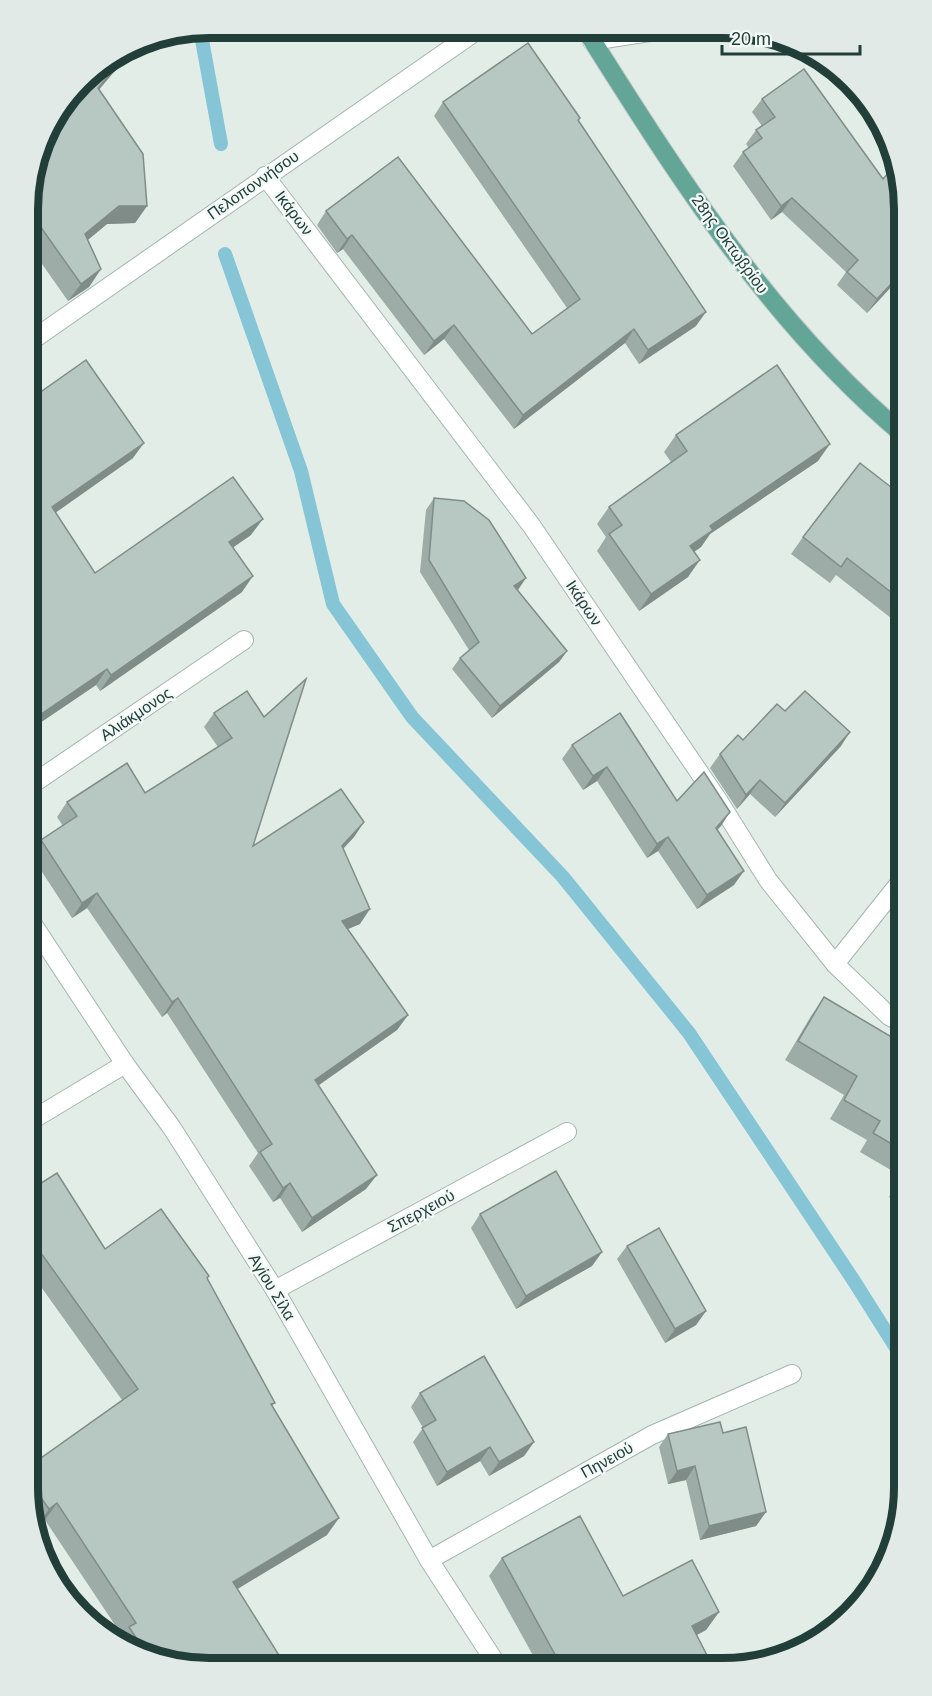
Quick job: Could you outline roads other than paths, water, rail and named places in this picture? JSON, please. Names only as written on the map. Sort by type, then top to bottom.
[{"type":"main road","name":"28ης Οκτωβρίου","points":[[590,37],[704,211],[777,308],[839,377],[894,425]]},
{"type":"street","name":"Πελοποννήσου","points":[[38,336],[467,37]]},
{"type":"street","name":"Ικάρων","points":[[265,176],[531,525],[718,800],[768,880],[835,964],[894,1019]]},
{"type":"street","name":"Αλιάκμονος","points":[[38,780],[244,640]]},
{"type":"street","points":[[835,964],[894,890]]},
{"type":"street","name":"Αγίου Σίλα","points":[[38,932],[125,1064],[172,1128],[275,1290],[429,1560],[493,1658]]},
{"type":"street","points":[[38,1117],[125,1064]]},
{"type":"street","name":"Σπερχειού","points":[[275,1290],[567,1132]]},
{"type":"street","name":"Πηνειού","points":[[429,1560],[652,1435],[792,1374]]},
{"type":"waterway","points":[[202,38],[221,144]]},
{"type":"waterway","points":[[225,254],[301,471],[333,604],[412,717],[563,877],[689,1033],[894,1345]]}]
